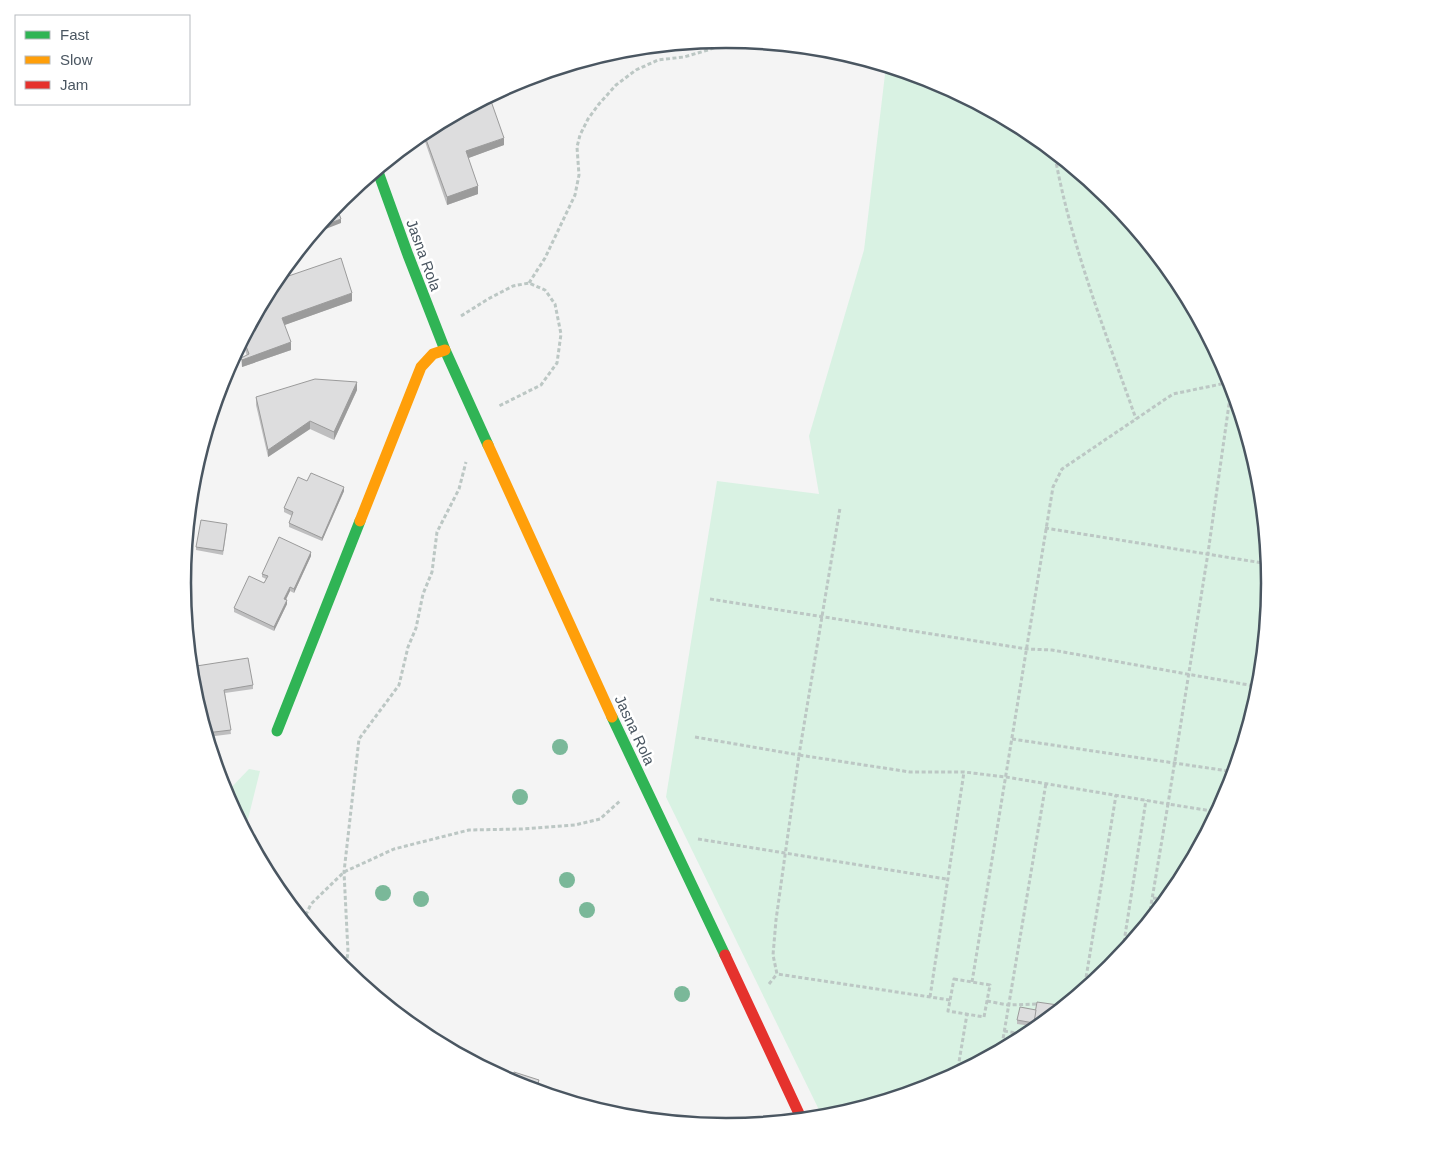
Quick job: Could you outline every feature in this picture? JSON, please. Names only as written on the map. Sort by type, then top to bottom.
[{"type":"street","name":"Jasna Rola","points":[[379,175],[445,350],[549,581],[799,1113]]},
{"type":"street","points":[[277,731],[421,367],[433,354],[445,350]]},
{"type":"path","points":[[529,283],[545,258],[575,194],[579,175],[577,147],[580,135],[588,119],[599,104],[616,85],[636,70],[658,60],[684,58],[715,48]]},
{"type":"path","points":[[1056,161],[1066,210],[1097,311],[1136,419]]},
{"type":"path","points":[[435,326],[462,316],[513,286],[529,283],[545,290],[555,304],[561,334],[557,363],[542,385],[509,402],[475,416]]},
{"type":"path","points":[[972,982],[1053,487],[1062,469],[1173,394],[1223,384]]},
{"type":"path","points":[[1151,909],[1208,553],[1230,400]]},
{"type":"path","points":[[347,960],[348,952],[344,872],[359,739],[399,685],[408,647],[416,628],[423,594],[432,572],[437,532],[458,489],[467,461]]},
{"type":"path","points":[[840,508],[785,852],[773,955],[777,974],[950,1000]]},
{"type":"path","points":[[1046,528],[1261,563]]},
{"type":"path","points":[[710,599],[1027,648],[1052,650],[1252,686]]},
{"type":"path","points":[[695,737],[910,772],[964,772],[1006,777],[1211,811]]},
{"type":"path","points":[[1012,739],[1228,771]]},
{"type":"path","points":[[930,997],[946,879],[964,772]]},
{"type":"path","points":[[306,914],[311,904],[344,872],[394,849],[469,830],[522,829],[575,824],[600,819],[642,780]]},
{"type":"path","points":[[1002,1042],[1046,784]]},
{"type":"path","points":[[1086,981],[1116,795]]},
{"type":"path","points":[[1124,941],[1146,800]]},
{"type":"path","points":[[693,838],[946,879]]},
{"type":"path","points":[[1153,898],[1159,899]]},
{"type":"path","points":[[954,979],[972,982],[990,985],[984,1017],[948,1011],[954,979]]},
{"type":"path","points":[[987,1001],[1008,1005],[1046,1004]]},
{"type":"path","points":[[958,1065],[967,1014]]},
{"type":"path","points":[[1004,1031],[1016,1033]]},
{"type":"green space","points":[[885,72],[931,88],[994,119],[1024,138],[1080,180],[1129,230],[1172,285],[1207,346],[1221,378],[1234,411],[1252,479],[1261,548],[1261,618],[1252,687],[1244,722],[1221,788],[1207,820],[1172,881],[1129,936],[1080,986],[1024,1028],[994,1047],[931,1078],[899,1090],[819,1110],[666,797],[717,481],[819,494],[809,436],[864,250]]},
{"type":"green space","points":[[249,769],[260,771],[247,822],[246,820],[232,787]]},
{"type":"building","points":[[491,102],[504,138],[466,151],[478,186],[447,197],[426,140],[459,119]]},
{"type":"building","points":[[339,214],[341,219],[331,223]]},
{"type":"building","points":[[341,258],[352,293],[282,318],[291,342],[242,360],[241,358],[249,354],[246,346],[287,276]]},
{"type":"building","points":[[315,379],[357,382],[334,432],[310,421],[268,450],[256,397]]},
{"type":"building","points":[[311,473],[344,487],[322,538],[289,523],[293,512],[284,508],[298,477],[307,481]]},
{"type":"building","points":[[201,520],[227,524],[223,551],[196,547]]},
{"type":"building","points":[[279,537],[311,552],[294,589],[290,587],[284,599],[287,600],[274,627],[234,608],[249,576],[264,583],[268,576],[262,574]]},
{"type":"building","points":[[248,658],[253,685],[224,690],[231,730],[212,732],[198,666]]},
{"type":"building","points":[[1037,1002],[1056,1005],[1036,1019],[1034,1019]]},
{"type":"building","points":[[1020,1007],[1036,1010],[1034,1021],[1032,1023],[1017,1020]]},
{"type":"building","points":[[514,1072],[539,1080],[538,1084],[513,1074]]},
{"type":"traffic: fast","points":[[379,175],[445,350],[488,445]]},
{"type":"traffic: fast","points":[[277,731],[360,521]]},
{"type":"traffic: fast","points":[[612,717],[725,955]]},
{"type":"traffic: slow","points":[[360,521],[421,367],[433,354],[445,350]]},
{"type":"traffic: slow","points":[[488,445],[612,717]]},
{"type":"traffic: jam","points":[[725,955],[799,1113]]}]
